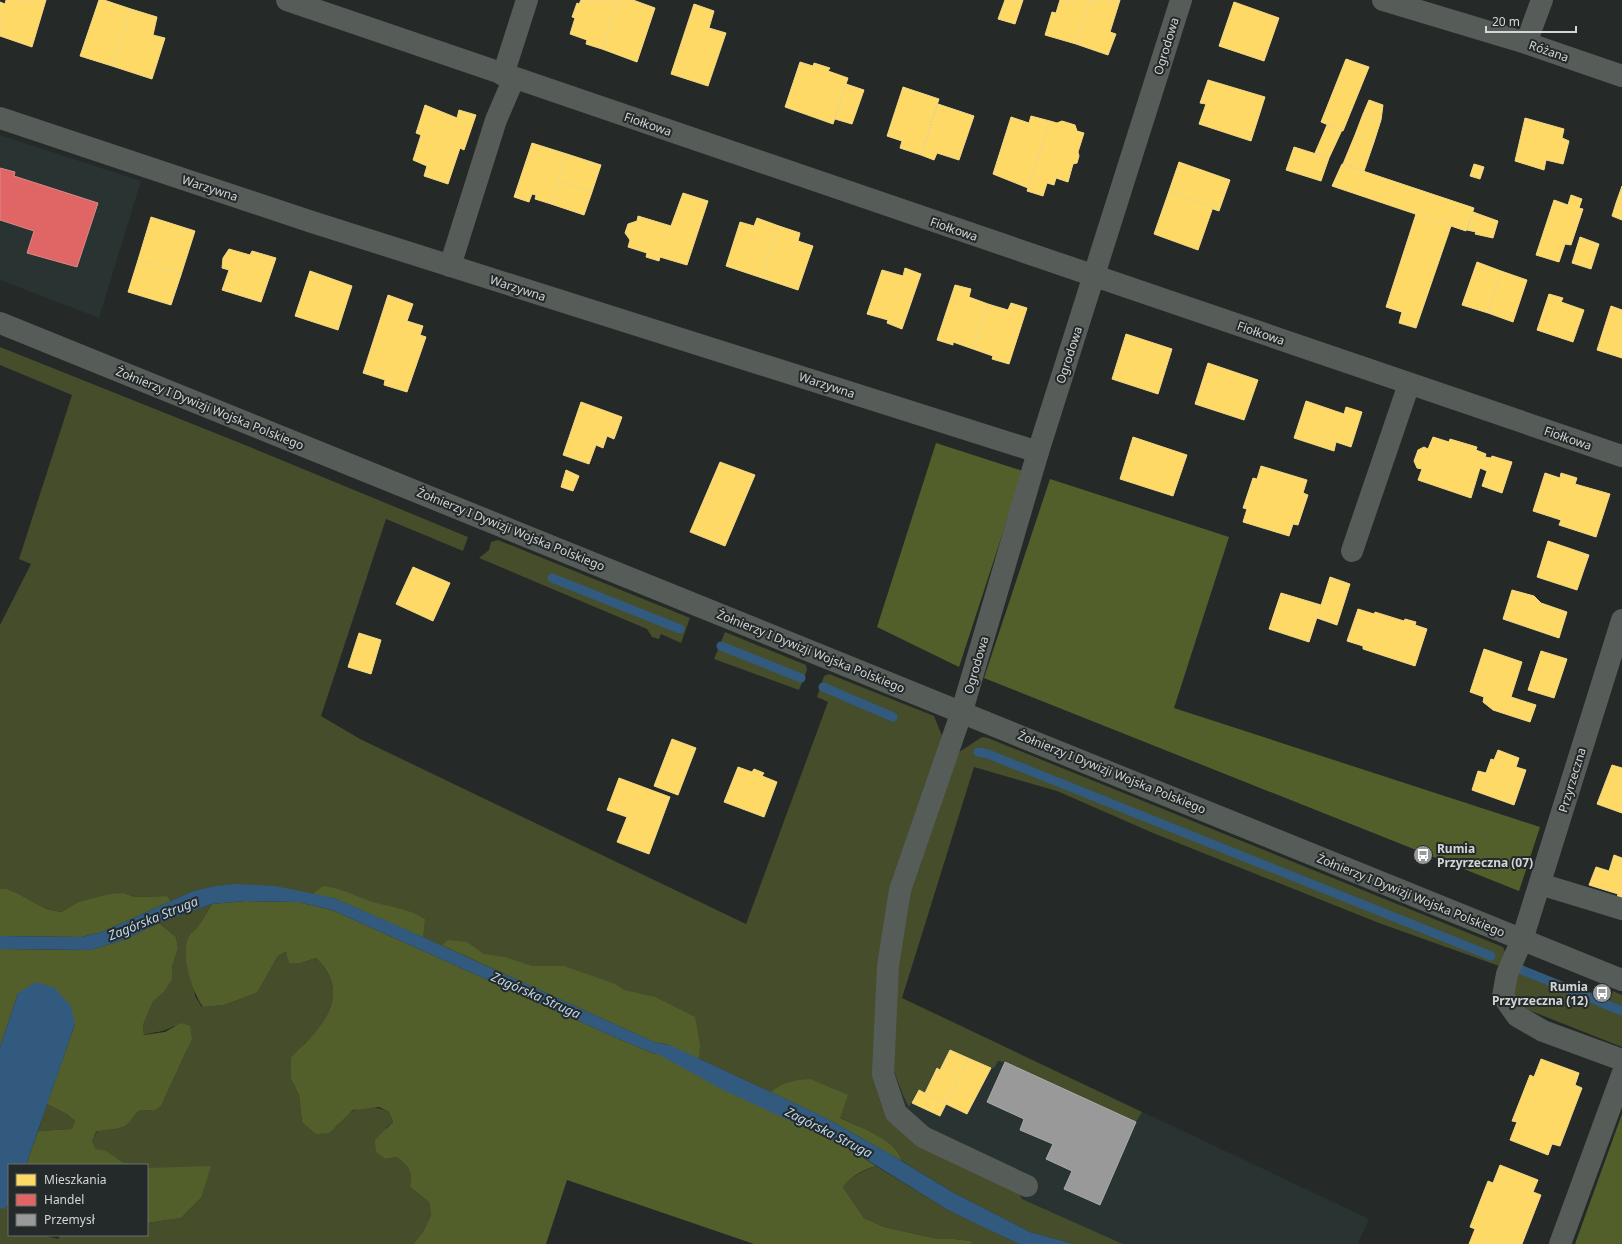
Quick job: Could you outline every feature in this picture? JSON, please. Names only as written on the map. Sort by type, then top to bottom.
[{"type":"street","name":"Fiołkowa","points":[[287,0],[1094,277],[1622,456]]},
{"type":"street","points":[[450,266],[496,120],[527,0]]},
{"type":"street","name":"Ogrodowa","points":[[1027,1186],[923,1137],[896,1113],[883,1074],[888,966],[900,890],[962,711],[1038,452],[1181,0]]},
{"type":"street","name":"Różana","points":[[1383,0],[1526,43],[1622,76]]},
{"type":"street","points":[[1526,43],[1542,0]]},
{"type":"street","name":"Warzywna","points":[[0,118],[304,220],[1038,452]]},
{"type":"street","name":"Żołnierzy I Dywizji Wojska Polskiego","points":[[0,323],[962,711],[1622,980]]},
{"type":"street","points":[[1352,551],[1409,384]]},
{"type":"street","name":"Przyrzeczna","points":[[1622,620],[1522,940],[1507,974],[1503,996],[1517,1016],[1543,1031],[1622,1060]]},
{"type":"street","points":[[1540,884],[1622,909]]},
{"type":"street","points":[[1560,1244],[1622,1075]]},
{"type":"shaded area","points":[[0,135],[141,181],[99,318],[0,280]]},
{"type":"shaded area","points":[[902,998],[1369,1219],[1358,1244],[1123,1244],[840,1118]]},
{"type":"green space","points":[[0,347],[250,447],[468,537],[463,551],[386,519],[321,716],[360,739],[746,924],[828,702],[817,697],[824,676],[829,674],[934,716],[942,736],[895,891],[885,1108],[1017,1190],[1022,1199],[1123,1244],[1074,1244],[1030,1232],[954,1193],[902,1161],[899,1154],[893,1147],[867,1130],[841,1118],[838,1124],[672,1046],[654,1042],[334,898],[215,886],[193,891],[171,901],[167,896],[135,897],[124,893],[78,902],[61,912],[46,909],[17,893],[7,889],[0,889],[0,625],[31,564],[19,559],[72,395],[0,365]]},
{"type":"green space","points":[[936,443],[1023,471],[959,667],[877,627]]},
{"type":"green space","points":[[1050,479],[1229,537],[1174,708],[1540,827],[1519,891],[984,678]]},
{"type":"green space","points":[[498,540],[690,618],[681,643],[661,634],[659,639],[652,637],[647,629],[479,558],[489,550],[491,542]]},
{"type":"green space","points":[[725,632],[806,665],[807,670],[799,690],[714,659]]},
{"type":"green space","points":[[982,737],[988,738],[1503,947],[1506,954],[1499,966],[1379,923],[1153,833],[1057,791],[974,767],[902,998],[1142,1112],[1136,1122],[1005,1062],[998,1061],[994,1068],[937,1068],[925,1093],[918,1090],[909,1107],[893,1069],[894,1013],[903,910],[959,752]]},
{"type":"green space","points":[[323,886],[341,890],[370,901],[418,915],[425,919],[423,937],[334,898],[313,894]]},
{"type":"green space","points":[[0,889],[7,889],[17,893],[46,909],[61,912],[78,902],[110,894],[124,893],[135,897],[167,896],[171,901],[102,932],[81,937],[0,936]]},
{"type":"green space","points":[[245,901],[298,902],[332,910],[612,1036],[655,1054],[656,1052],[843,1145],[876,1166],[867,1169],[850,1179],[843,1187],[864,1218],[884,1227],[938,1239],[971,1241],[972,1244],[754,1244],[567,1180],[546,1244],[413,1244],[423,1232],[431,1215],[429,1202],[410,1187],[411,1177],[405,1164],[397,1157],[386,1159],[376,1152],[375,1140],[393,1122],[389,1112],[379,1107],[353,1110],[329,1133],[316,1134],[302,1122],[299,1095],[291,1079],[291,1057],[313,1035],[322,1023],[329,1011],[333,998],[332,985],[327,972],[316,958],[301,963],[289,963],[286,952],[278,956],[257,993],[224,1005],[203,1007],[195,992],[188,973],[186,953],[189,936],[197,928],[212,904]]},
{"type":"green space","points":[[212,904],[197,929],[189,936],[195,996],[202,1007],[224,1005],[257,993],[278,956],[287,952],[289,963],[301,963],[316,958],[327,972],[332,986],[333,999],[329,1011],[322,1023],[313,1035],[291,1057],[291,1079],[299,1095],[302,1122],[336,1127],[347,1115],[360,1108],[373,1107],[389,1112],[393,1122],[386,1128],[386,1159],[397,1157],[405,1164],[411,1177],[410,1187],[429,1202],[431,1215],[423,1232],[413,1244],[0,1244],[0,1208],[4,1208],[8,1204],[8,1236],[46,1236],[58,1239],[60,1236],[148,1236],[148,1223],[181,1218],[201,1198],[148,1169],[148,1164],[125,1163],[96,1149],[92,1141],[98,1131],[105,1129],[118,1129],[128,1124],[138,1112],[142,1110],[154,1111],[161,1106],[187,1050],[174,1026],[163,1031],[144,1035],[143,1025],[153,1000],[164,992],[172,980],[172,967],[178,948],[176,937],[159,923]]},
{"type":"green space","points":[[159,923],[176,937],[178,948],[172,967],[172,980],[164,992],[153,1001],[143,1025],[144,1035],[165,1032],[181,1023],[190,1026],[192,1039],[161,1106],[154,1111],[142,1110],[138,1112],[128,1124],[123,1127],[96,1132],[92,1141],[96,1149],[106,1151],[122,1162],[131,1164],[26,1164],[38,1131],[72,1129],[75,1121],[67,1114],[47,1104],[75,1024],[18,993],[0,1047],[0,949],[90,950],[124,940]]},
{"type":"green space","points":[[448,940],[467,942],[484,954],[505,957],[532,966],[564,966],[615,984],[624,990],[655,997],[695,1017],[700,1045],[699,1059],[666,1044],[654,1042],[442,945]]},
{"type":"green space","points":[[1521,965],[1610,1000],[1613,991],[1622,995],[1622,1047],[1521,1007],[1513,991]]},
{"type":"green space","points":[[810,1079],[848,1095],[840,1118],[885,1140],[899,1153],[902,1161],[824,1117],[771,1092],[789,1082]]},
{"type":"green space","points":[[47,1104],[67,1114],[75,1121],[73,1129],[38,1131]]},
{"type":"green space","points":[[1622,1114],[1622,1244],[1575,1244]]},
{"type":"green space","points":[[211,1166],[201,1198],[181,1218],[148,1223],[148,1168]]},
{"type":"green space","points":[[876,1166],[948,1210],[1019,1244],[972,1244],[970,1241],[938,1239],[884,1227],[864,1218],[843,1187],[854,1176]]},
{"type":"water","name":"Zagórska Struga","points":[[236,884],[275,886],[334,898],[654,1042],[672,1046],[824,1117],[890,1154],[954,1193],[1030,1232],[1074,1244],[1019,1244],[948,1210],[843,1145],[725,1091],[656,1053],[655,1054],[612,1036],[332,910],[298,902],[245,901],[212,904],[159,923],[124,940],[90,950],[0,949],[0,936],[81,937],[102,932],[193,891],[215,886]]},
{"type":"water","points":[[36,982],[55,988],[71,1006],[75,1024],[26,1164],[8,1164],[8,1204],[4,1209],[0,1208],[0,1047],[18,993]]},
{"type":"building: Mieszkania","points":[[6,0],[46,0],[32,47],[0,36],[0,2],[5,4]]},
{"type":"building: Mieszkania","points":[[99,0],[104,0],[131,9],[112,66],[80,56]]},
{"type":"building: Mieszkania","points":[[581,0],[618,0],[602,49],[586,44],[587,40],[570,34],[575,18],[572,17],[577,3],[579,4]]},
{"type":"building: Mieszkania","points":[[618,0],[633,0],[655,8],[637,62],[602,49]]},
{"type":"building: Mieszkania","points":[[1005,0],[1023,0],[1015,24],[998,19]]},
{"type":"building: Mieszkania","points":[[1060,0],[1090,0],[1076,44],[1045,35],[1052,12],[1056,13]]},
{"type":"building: Mieszkania","points":[[1090,0],[1120,0],[1110,32],[1116,34],[1108,55],[1076,44]]},
{"type":"building: Mieszkania","points":[[1234,2],[1279,18],[1264,61],[1219,46]]},
{"type":"building: Mieszkania","points":[[694,4],[714,11],[709,28],[726,33],[708,86],[671,74]]},
{"type":"building: Mieszkania","points":[[131,9],[157,17],[153,35],[165,38],[152,79],[112,66]]},
{"type":"building: Mieszkania","points":[[1346,59],[1369,67],[1343,131],[1321,122]]},
{"type":"building: Mieszkania","points":[[800,62],[813,66],[814,63],[830,68],[828,71],[848,78],[833,124],[785,107]]},
{"type":"building: Mieszkania","points":[[1208,80],[1265,97],[1251,141],[1199,124],[1206,104],[1200,103]]},
{"type":"building: Mieszkania","points":[[846,84],[864,90],[852,124],[835,119]]},
{"type":"building: Mieszkania","points":[[903,87],[939,99],[921,155],[900,148],[902,141],[887,136]]},
{"type":"building: Mieszkania","points":[[1369,100],[1383,105],[1381,120],[1363,114]]},
{"type":"building: Mieszkania","points":[[938,104],[974,116],[959,160],[937,153],[934,160],[921,155]]},
{"type":"building: Mieszkania","points":[[425,105],[457,118],[459,110],[476,115],[464,150],[460,148],[448,184],[424,176],[427,166],[413,160],[421,135],[416,133]]},
{"type":"building: Mieszkania","points":[[1363,114],[1381,120],[1374,142],[1355,135]]},
{"type":"building: Mieszkania","points":[[1031,116],[1050,121],[1028,188],[993,174],[1011,117],[1029,123]]},
{"type":"building: Mieszkania","points":[[1525,118],[1564,129],[1562,138],[1569,141],[1563,164],[1546,160],[1544,170],[1515,161]]},
{"type":"building: Mieszkania","points":[[1050,121],[1057,123],[1062,121],[1075,125],[1077,131],[1084,133],[1078,152],[1079,156],[1077,163],[1073,164],[1068,182],[1056,178],[1054,185],[1047,183],[1043,196],[1027,191]]},
{"type":"building: Mieszkania","points":[[1327,125],[1342,130],[1329,158],[1315,153]]},
{"type":"building: Mieszkania","points":[[1355,135],[1374,142],[1364,171],[1343,164]]},
{"type":"building: Mieszkania","points":[[532,143],[567,154],[551,204],[535,199],[536,195],[532,194],[529,202],[514,197]]},
{"type":"building: Mieszkania","points":[[1294,147],[1329,158],[1321,181],[1286,170]]},
{"type":"building: Mieszkania","points":[[567,154],[601,165],[592,192],[558,181]]},
{"type":"building: Mieszkania","points":[[1179,162],[1230,180],[1219,211],[1213,209],[1213,207],[1169,191]]},
{"type":"building: Mieszkania","points":[[1342,164],[1474,208],[1466,231],[1332,186]]},
{"type":"building: Mieszkania","points":[[1474,164],[1484,167],[1480,179],[1470,176]]},
{"type":"building: Mieszkania","points":[[558,181],[592,192],[584,215],[551,204]]},
{"type":"building: Mieszkania","points":[[1622,186],[1622,205],[1616,203]]},
{"type":"building: Mieszkania","points":[[1169,191],[1213,207],[1198,250],[1154,234]]},
{"type":"building: Mieszkania","points":[[683,193],[708,201],[687,265],[660,257],[659,261],[646,257],[647,253],[628,247],[630,240],[625,233],[628,224],[637,221],[638,216],[671,226]]},
{"type":"building: Mieszkania","points":[[1571,195],[1582,199],[1579,208],[1583,209],[1571,245],[1565,244],[1559,262],[1536,255],[1554,200],[1568,205]]},
{"type":"building: Mieszkania","points":[[1616,203],[1622,205],[1622,220],[1612,216]]},
{"type":"building: Mieszkania","points":[[1473,212],[1498,221],[1493,238],[1475,234],[1476,232],[1467,230]]},
{"type":"building: Mieszkania","points":[[1416,214],[1451,226],[1416,328],[1399,323],[1402,312],[1386,307]]},
{"type":"building: Mieszkania","points":[[151,217],[195,231],[181,275],[138,260]]},
{"type":"building: Mieszkania","points":[[757,218],[779,226],[762,278],[726,266],[740,222],[754,226]]},
{"type":"building: Mieszkania","points":[[779,226],[800,233],[798,241],[813,246],[798,290],[762,278]]},
{"type":"building: Mieszkania","points":[[1580,237],[1599,244],[1591,269],[1572,263]]},
{"type":"building: Mieszkania","points":[[229,249],[250,255],[252,251],[276,258],[261,302],[222,290],[229,270],[222,268],[223,258]]},
{"type":"building: Mieszkania","points":[[138,260],[181,275],[171,305],[128,292]]},
{"type":"building: Mieszkania","points":[[1477,262],[1501,271],[1488,313],[1462,305]]},
{"type":"building: Mieszkania","points":[[905,268],[921,274],[902,329],[887,323],[888,320],[867,314],[882,270],[903,276]]},
{"type":"building: Mieszkania","points":[[310,271],[352,286],[338,330],[295,316]]},
{"type":"building: Mieszkania","points":[[1501,271],[1527,280],[1513,322],[1488,313]]},
{"type":"building: Mieszkania","points":[[955,285],[971,289],[969,297],[988,304],[973,349],[953,342],[953,345],[937,340]]},
{"type":"building: Mieszkania","points":[[1549,294],[1563,298],[1561,302],[1584,310],[1573,342],[1537,330]]},
{"type":"building: Mieszkania","points":[[388,295],[413,304],[407,321],[423,326],[420,335],[426,337],[407,392],[384,385],[385,380],[363,373]]},
{"type":"building: Mieszkania","points":[[1011,303],[1027,308],[1009,364],[992,359],[993,356],[973,349],[988,304],[1008,310]]},
{"type":"building: Mieszkania","points":[[1611,306],[1622,310],[1622,358],[1597,350]]},
{"type":"building: Mieszkania","points":[[1126,334],[1172,349],[1158,394],[1112,379]]},
{"type":"building: Mieszkania","points":[[1208,363],[1258,380],[1244,420],[1195,404]]},
{"type":"building: Mieszkania","points":[[1306,401],[1344,414],[1346,407],[1362,412],[1351,447],[1336,442],[1334,451],[1294,438]]},
{"type":"building: Mieszkania","points":[[581,402],[622,417],[614,439],[607,436],[603,448],[596,445],[589,464],[563,455]]},
{"type":"building: Mieszkania","points":[[1133,437],[1187,455],[1173,496],[1120,479]]},
{"type":"building: Mieszkania","points":[[1433,437],[1449,442],[1450,439],[1477,447],[1476,450],[1486,454],[1485,457],[1491,458],[1492,456],[1512,462],[1502,493],[1482,486],[1487,471],[1480,468],[1471,498],[1418,480],[1422,469],[1417,468],[1414,461],[1418,450],[1424,447],[1428,449]]},
{"type":"building: Mieszkania","points":[[720,462],[755,475],[725,546],[690,532]]},
{"type":"building: Mieszkania","points":[[1261,466],[1307,480],[1303,493],[1308,495],[1298,525],[1293,524],[1289,536],[1243,522],[1247,509],[1243,508],[1253,478],[1257,479]]},
{"type":"building: Mieszkania","points":[[566,470],[579,476],[573,491],[561,487]]},
{"type":"building: Mieszkania","points":[[1545,473],[1560,478],[1561,473],[1577,478],[1575,484],[1610,494],[1596,537],[1559,525],[1561,520],[1533,511]]},
{"type":"building: Mieszkania","points":[[1548,541],[1589,555],[1577,590],[1537,577]]},
{"type":"building: Mieszkania","points":[[413,567],[450,583],[433,621],[396,604]]},
{"type":"building: Mieszkania","points":[[1330,577],[1350,584],[1337,625],[1317,618]]},
{"type":"building: Mieszkania","points":[[1512,590],[1534,596],[1541,603],[1567,612],[1559,638],[1503,619]]},
{"type":"building: Mieszkania","points":[[1281,593],[1321,605],[1309,642],[1269,629]]},
{"type":"building: Mieszkania","points":[[1358,609],[1374,614],[1375,612],[1404,621],[1405,619],[1416,622],[1415,625],[1427,629],[1415,666],[1363,649],[1363,646],[1347,641]]},
{"type":"building: Mieszkania","points":[[359,633],[381,640],[371,674],[348,667]]},
{"type":"building: Mieszkania","points":[[1484,649],[1522,662],[1511,697],[1536,705],[1530,722],[1493,710],[1483,702],[1484,697],[1470,692]]},
{"type":"building: Mieszkania","points":[[1541,651],[1567,659],[1554,698],[1528,690]]},
{"type":"building: Mieszkania","points":[[672,739],[696,748],[678,795],[654,786]]},
{"type":"building: Mieszkania","points":[[1498,750],[1519,758],[1516,767],[1526,770],[1514,805],[1472,790],[1478,771],[1486,773],[1491,759],[1494,760]]},
{"type":"building: Mieszkania","points":[[1612,765],[1622,768],[1622,813],[1597,804]]},
{"type":"building: Mieszkania","points":[[738,767],[752,772],[754,769],[764,773],[762,776],[777,782],[764,817],[724,802]]},
{"type":"building: Mieszkania","points":[[619,778],[670,797],[649,854],[617,842],[627,817],[607,810]]},
{"type":"building: Mieszkania","points":[[1614,855],[1622,858],[1622,898],[1617,897],[1618,894],[1589,885],[1596,867],[1609,871]]},
{"type":"building: Mieszkania","points":[[950,1050],[968,1058],[946,1104],[925,1093],[937,1068],[940,1070]]},
{"type":"building: Mieszkania","points":[[968,1058],[991,1068],[967,1114],[946,1104]]},
{"type":"building: Mieszkania","points":[[1541,1059],[1579,1073],[1575,1085],[1582,1088],[1560,1146],[1552,1144],[1548,1155],[1510,1140],[1517,1122],[1512,1121],[1530,1075],[1534,1077]]},
{"type":"building: Mieszkania","points":[[919,1090],[946,1104],[940,1116],[912,1103]]},
{"type":"building: Mieszkania","points":[[1500,1165],[1538,1180],[1533,1192],[1541,1195],[1522,1244],[1469,1244],[1475,1229],[1470,1227],[1488,1181],[1493,1183]]},
{"type":"building: Handel","points":[[0,168],[15,172],[14,176],[98,203],[77,267],[27,253],[34,231],[0,220]]},
{"type":"building: Przemysł","points":[[1005,1062],[1136,1122],[1100,1205],[1064,1189],[1072,1171],[1046,1159],[1053,1144],[1020,1130],[1024,1119],[987,1102]]},
{"type":"waterway","points":[[552,578],[680,629]]},
{"type":"waterway","points":[[721,646],[801,678]]},
{"type":"waterway","points":[[823,687],[893,717]]},
{"type":"waterway","points":[[978,752],[988,754],[1491,956]]},
{"type":"waterway","points":[[1522,970],[1622,1011]]},
{"type":"place","name":"Rumia Przyrzeczna (07)","points":[[1423,855]]},
{"type":"place","name":"Rumia Przyrzeczna (12)","points":[[1602,993]]}]
